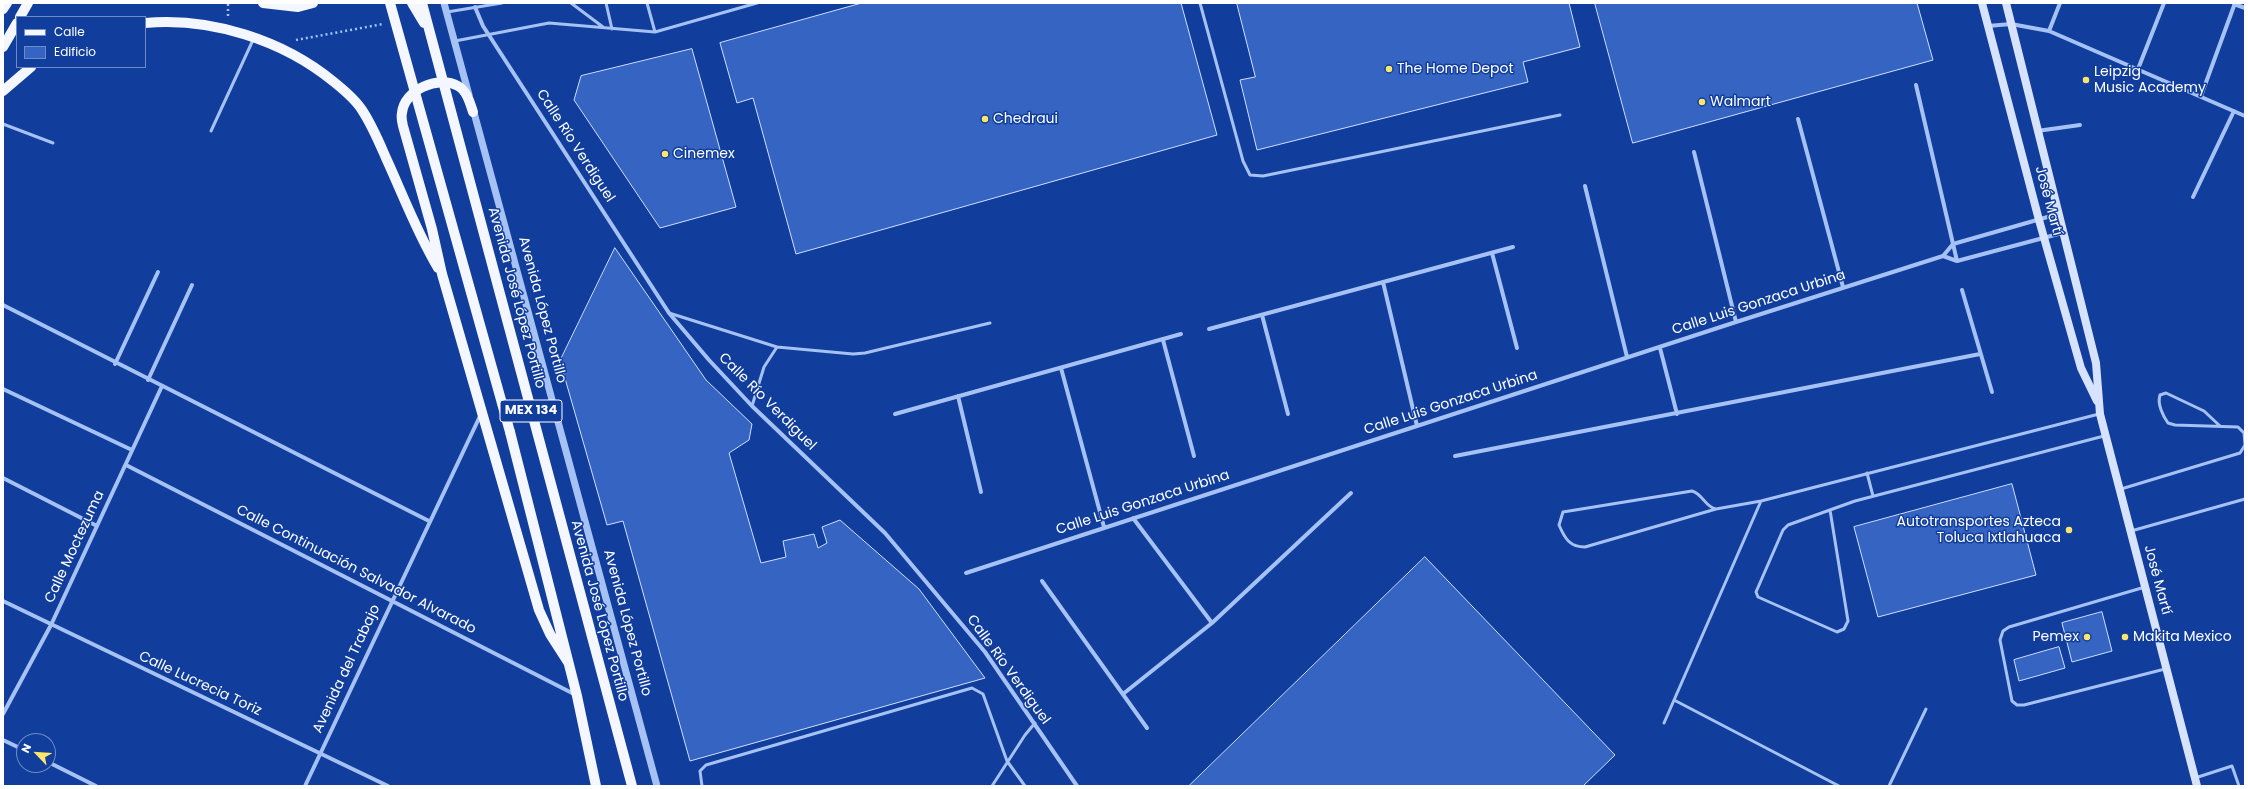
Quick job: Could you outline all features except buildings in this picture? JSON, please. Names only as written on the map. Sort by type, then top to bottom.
[{"type":"main road","points":[[3,10],[7,3]]},
{"type":"main road","points":[[21,16],[28,3]]},
{"type":"main road","points":[[263,3],[298,7],[313,3]]},
{"type":"main road","name":"MEX 134","points":[[390,3],[510,432],[577,696],[596,786]]},
{"type":"main road","points":[[412,3],[431,35]]},
{"type":"main road","name":"Avenida José López Portillo","points":[[422,3],[632,786]]},
{"type":"main road","name":"José Martí","points":[[1982,3],[2039,220],[2080,368],[2098,404]]},
{"type":"main road","name":"José Martí","points":[[2006,3],[2062,233],[2096,363],[2098,404],[2100,414],[2196,782]]},
{"type":"main road","points":[[146,23],[178,23],[206,26],[274,44],[310,64],[348,93],[362,109],[374,130],[418,234],[442,274]]},
{"type":"main road","points":[[3,47],[16,25]]},
{"type":"main road","points":[[3,91],[30,68]]},
{"type":"main road","points":[[474,112],[467,95],[458,86],[445,82],[430,84],[417,89],[407,100],[402,113],[403,126],[432,229],[442,274],[538,610],[550,634],[568,662]]},
{"type":"street","name":"Avenida López Portillo","points":[[444,3],[657,786]]},
{"type":"street","points":[[2049,31],[2060,3]]},
{"type":"street","points":[[2138,69],[2164,3]]},
{"type":"street","points":[[2201,96],[2235,3],[2245,8]]},
{"type":"street","name":"Calle Río Verdiguel","points":[[475,5],[483,26],[490,34],[669,313],[709,360],[752,406],[885,533],[985,652],[1077,786]]},
{"type":"street","points":[[1988,26],[2011,24],[2049,31],[2245,116]]},
{"type":"street","points":[[1916,85],[1957,261]]},
{"type":"street","points":[[2193,197],[2234,111]]},
{"type":"street","points":[[1798,120],[1843,288]]},
{"type":"street","points":[[2037,131],[2080,125]]},
{"type":"street","points":[[1694,152],[1736,322]]},
{"type":"street","points":[[1586,186],[1627,357]]},
{"type":"street","points":[[2058,214],[1953,244],[1943,256],[1957,261],[2062,233]]},
{"type":"street","points":[[1209,329],[1513,247]]},
{"type":"street","points":[[1492,253],[1517,348]]},
{"type":"street","name":"Calle Luis Gonzaca Urbina","points":[[966,573],[1627,357],[1660,348],[1736,322],[1943,256]]},
{"type":"street","points":[[115,364],[158,272]]},
{"type":"street","points":[[1383,282],[1417,426]]},
{"type":"street","points":[[148,380],[192,285]]},
{"type":"street","points":[[1962,290],[1992,392]]},
{"type":"street","points":[[3,305],[115,364],[162,386],[429,521]]},
{"type":"street","points":[[1262,315],[1288,414]]},
{"type":"street","points":[[895,414],[1181,334]]},
{"type":"street","points":[[1163,340],[1194,456]]},
{"type":"street","points":[[1660,348],[1677,414]]},
{"type":"street","points":[[1455,456],[1980,354]]},
{"type":"street","points":[[1061,368],[1104,527]]},
{"type":"street","name":"Calle Moctezuma","points":[[3,714],[51,625],[162,386]]},
{"type":"street","points":[[3,389],[132,450]]},
{"type":"street","points":[[958,396],[981,492]]},
{"type":"street","name":"Avenida del Trabajo","points":[[305,786],[391,600],[482,410]]},
{"type":"street","name":"Calle Continuación Salvador Alvarado","points":[[126,465],[577,696]]},
{"type":"street","points":[[3,478],[97,526]]},
{"type":"street","points":[[1123,694],[1212,623],[1351,493]]},
{"type":"street","points":[[1133,518],[1212,623]]},
{"type":"street","points":[[1042,580],[1147,728]]},
{"type":"street","name":"Calle Lucrecia Toriz","points":[[3,601],[388,786]]},
{"type":"street","points":[[3,740],[16,746]]},
{"type":"street","points":[[56,766],[96,786]]},
{"type":"lane","points":[[447,12],[475,5],[502,3]]},
{"type":"lane","points":[[571,3],[605,28]]},
{"type":"lane","points":[[606,3],[612,29]]},
{"type":"lane","points":[[648,3],[655,32]]},
{"type":"lane","points":[[455,41],[549,23],[655,32],[757,3]]},
{"type":"lane","points":[[1200,3],[1243,161],[1250,175],[1263,176],[1560,115]]},
{"type":"lane","points":[[211,131],[254,38]]},
{"type":"lane","points":[[3,124],[53,143]]},
{"type":"lane","points":[[669,313],[777,347],[853,354],[865,353],[990,323]]},
{"type":"lane","points":[[752,406],[764,367],[777,347]]},
{"type":"lane","points":[[2119,490],[2240,453],[2245,445],[2242,430],[2238,427],[2220,426],[2168,423],[2164,418],[2159,400],[2160,395],[2166,393],[2204,411],[2220,426]]},
{"type":"lane","points":[[1716,509],[1709,506],[1697,492],[1692,491],[1563,512],[1559,525],[1569,543],[1577,547],[1585,547],[1716,509],[1761,501],[2100,414]]},
{"type":"lane","points":[[1830,510],[1848,621],[1844,629],[1837,632],[1758,597],[1756,586],[1783,530],[1788,525],[1830,510],[1873,496],[2106,436]]},
{"type":"lane","points":[[1867,473],[1873,496]]},
{"type":"lane","points":[[2130,531],[2245,499]]},
{"type":"lane","points":[[1664,723],[1761,501]]},
{"type":"lane","points":[[2145,587],[2009,627],[2003,631],[2000,640],[2012,701],[2017,705],[2024,705],[2167,668]]},
{"type":"lane","points":[[702,786],[700,771],[706,765],[972,688],[983,694],[1007,761],[1025,786]]},
{"type":"lane","points":[[1674,700],[1839,786]]},
{"type":"lane","points":[[1889,786],[1926,709]]},
{"type":"lane","points":[[992,786],[1007,761],[1034,723]]},
{"type":"lane","points":[[2196,782],[2232,766],[2239,786]]},
{"type":"path","points":[[274,44],[384,24]]},
{"type":"place","name":"The Home Depot","points":[[1389,69]]},
{"type":"place","name":"Leipzig Music Academy","points":[[2086,80]]},
{"type":"place","name":"Walmart","points":[[1702,102]]},
{"type":"place","name":"Chedraui","points":[[985,119]]},
{"type":"place","name":"Cinemex","points":[[665,154]]},
{"type":"place","name":"Autotransportes Azteca Toluca Ixtlahuaca","points":[[2069,530]]},
{"type":"place","name":"Pemex","points":[[2087,637]]},
{"type":"place","name":"Makita Mexico","points":[[2125,637]]}]
